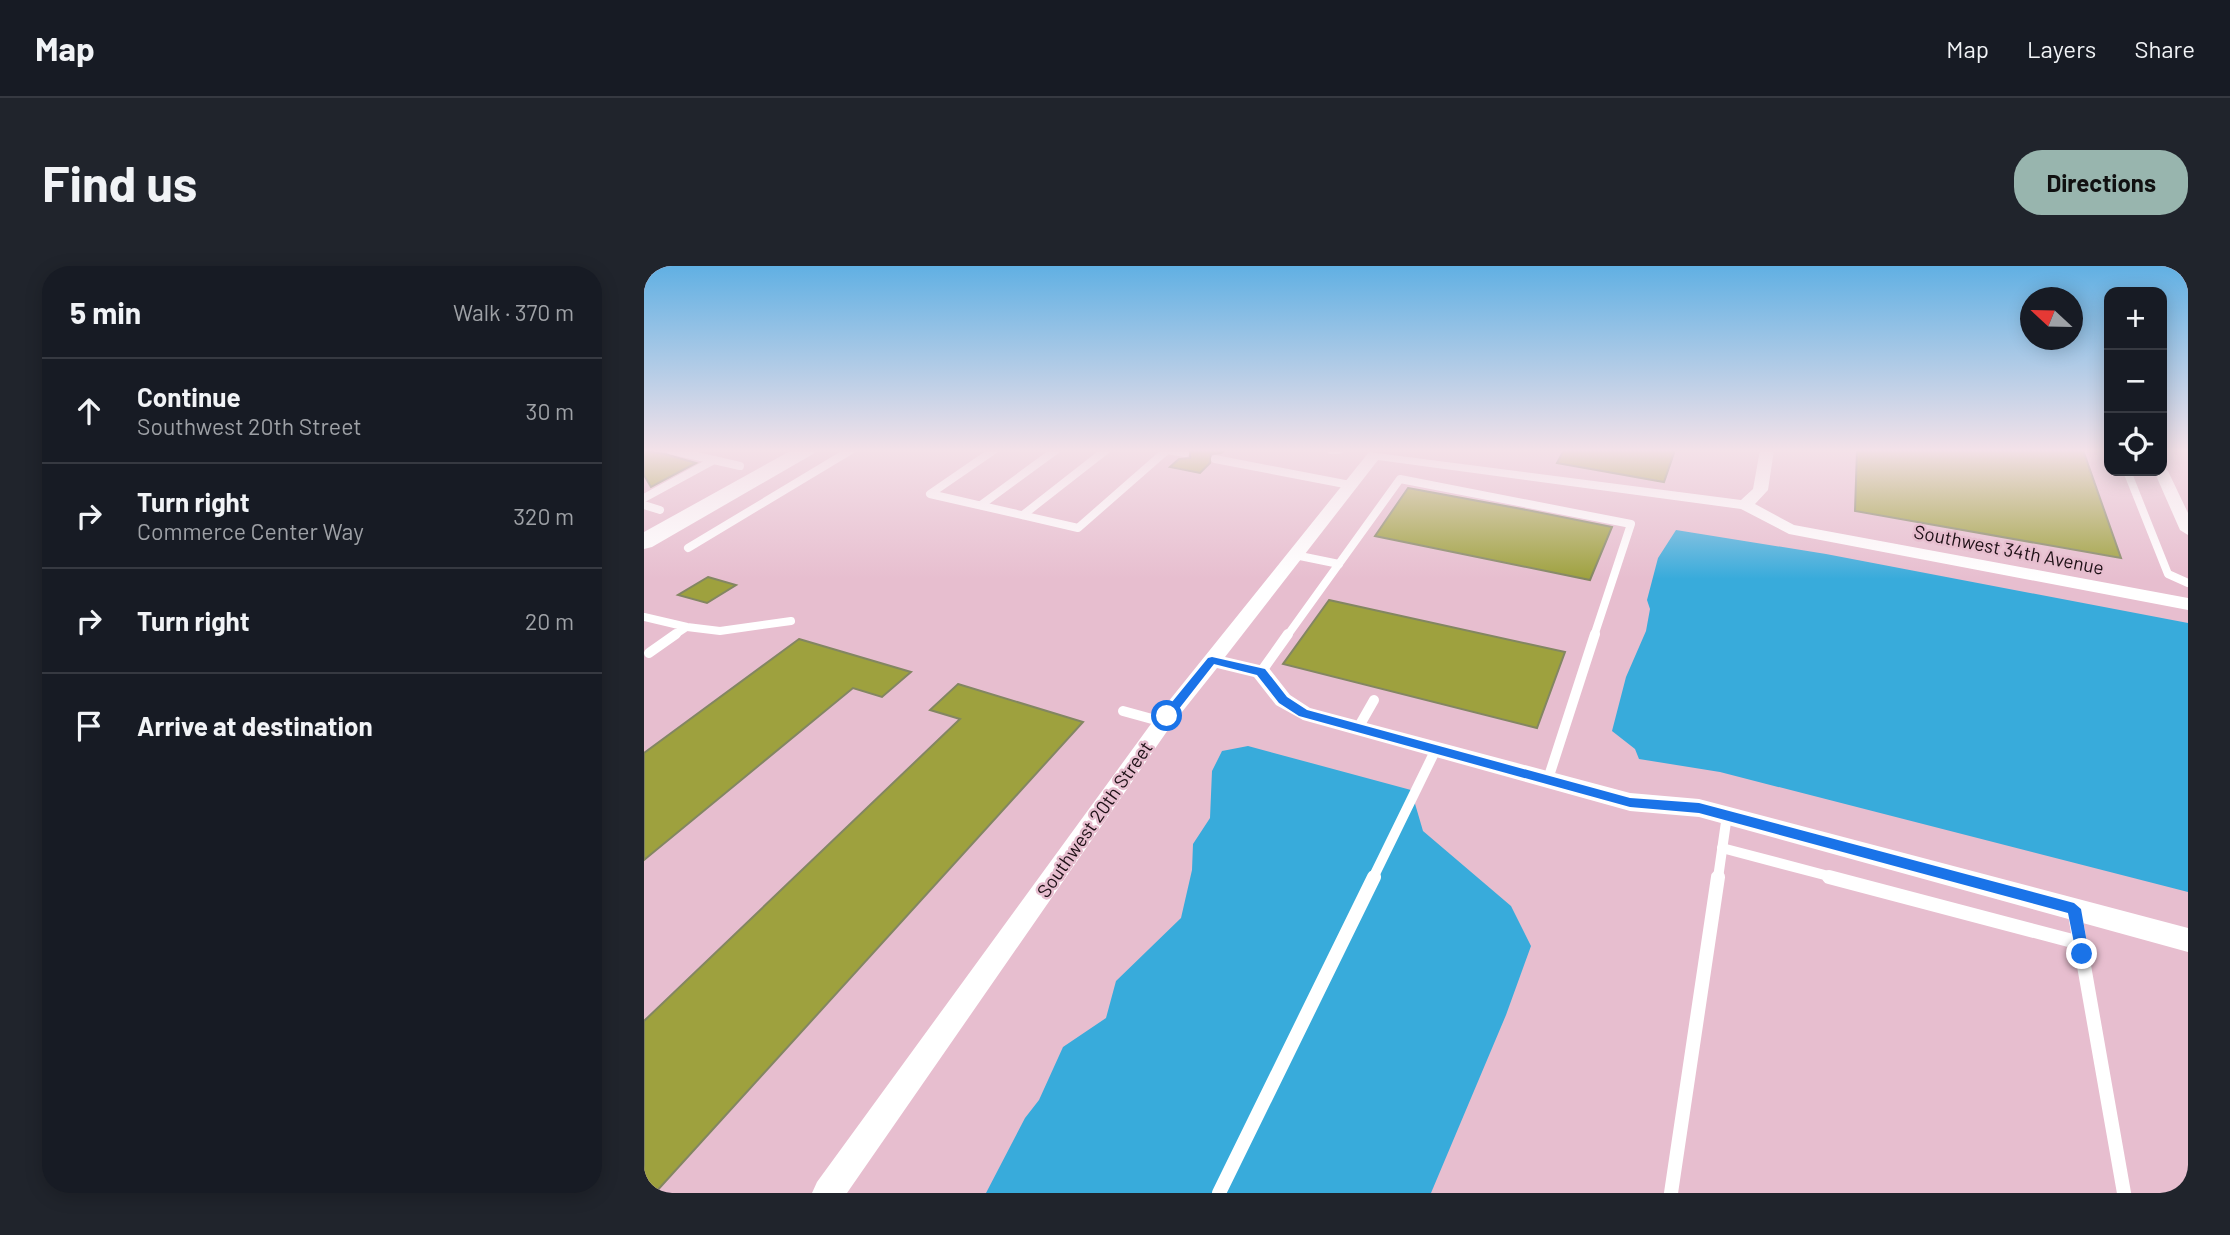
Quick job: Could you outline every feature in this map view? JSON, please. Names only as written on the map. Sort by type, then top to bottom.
[{"type":"main road","points":[[644,527],[653,512],[699,493]]},
{"type":"main road","points":[[653,512],[683,512],[714,493]]},
{"type":"main road","points":[[644,542],[653,512]]},
{"type":"street","name":"Southwest 20th Street","points":[[828,1193],[1163,722],[1344,493]]},
{"type":"street","points":[[1663,493],[1745,505],[1757,493]]},
{"type":"street","points":[[2171,493],[2188,530]]},
{"type":"street","name":"Southwest 34th Avenue","points":[[1745,505],[1789,529],[2188,604]]},
{"type":"street","points":[[1212,660],[1261,672],[1283,700],[1303,713],[1630,803],[1699,808],[1727,815],[2188,940]]},
{"type":"lane","points":[[653,512],[675,493]]},
{"type":"lane","points":[[688,548],[779,493]]},
{"type":"lane","points":[[931,493],[1078,528],[1118,493]]},
{"type":"lane","points":[[981,505],[997,493]]},
{"type":"lane","points":[[1023,515],[1051,493]]},
{"type":"lane","points":[[1261,672],[1390,493]]},
{"type":"lane","points":[[1473,493],[1631,524],[1548,779]]},
{"type":"lane","points":[[2136,493],[2168,574],[2188,583]]},
{"type":"lane","points":[[1295,555],[1339,564]]},
{"type":"lane","points":[[644,617],[685,628],[735,631],[792,621]]},
{"type":"lane","points":[[649,653],[685,628]]},
{"type":"lane","points":[[1358,728],[1374,700]]},
{"type":"lane","points":[[1123,711],[1163,722]]},
{"type":"lane","points":[[1219,1193],[1436,749]]},
{"type":"lane","points":[[1671,1193],[1727,815]]},
{"type":"lane","points":[[1723,848],[2080,943]]},
{"type":"lane","points":[[2074,909],[2124,1193]]},
{"type":"water","points":[[1676,530],[1826,554],[2188,623],[2188,892],[1720,772],[1639,759],[1635,749],[1612,731],[1626,677],[1646,631],[1650,609],[1647,600],[1658,558]]},
{"type":"water","points":[[1248,746],[1411,790],[1423,831],[1511,906],[1531,946],[1506,1015],[1431,1193],[986,1193],[1025,1118],[1039,1100],[1063,1047],[1106,1018],[1116,981],[1181,918],[1192,870],[1193,844],[1210,818],[1212,771],[1222,751]]},
{"type":"building","points":[[1404,493],[1436,493],[1612,527],[1590,580],[1375,536]]},
{"type":"building","points":[[1856,493],[2098,493],[2121,558],[1855,511]]},
{"type":"building","points":[[708,577],[736,585],[707,603],[678,595]]},
{"type":"building","points":[[1329,600],[1565,652],[1537,728],[1283,664]]},
{"type":"building","points":[[799,639],[911,672],[882,697],[853,688],[644,860],[644,753]]},
{"type":"building","points":[[958,684],[1083,722],[655,1193],[644,1193],[644,1021],[960,719],[930,710]]},
{"type":"route","points":[[1167,716],[1212,660],[1261,672],[1283,700],[1303,713],[1630,803],[1699,808],[2074,909],[2082,954]]}]
